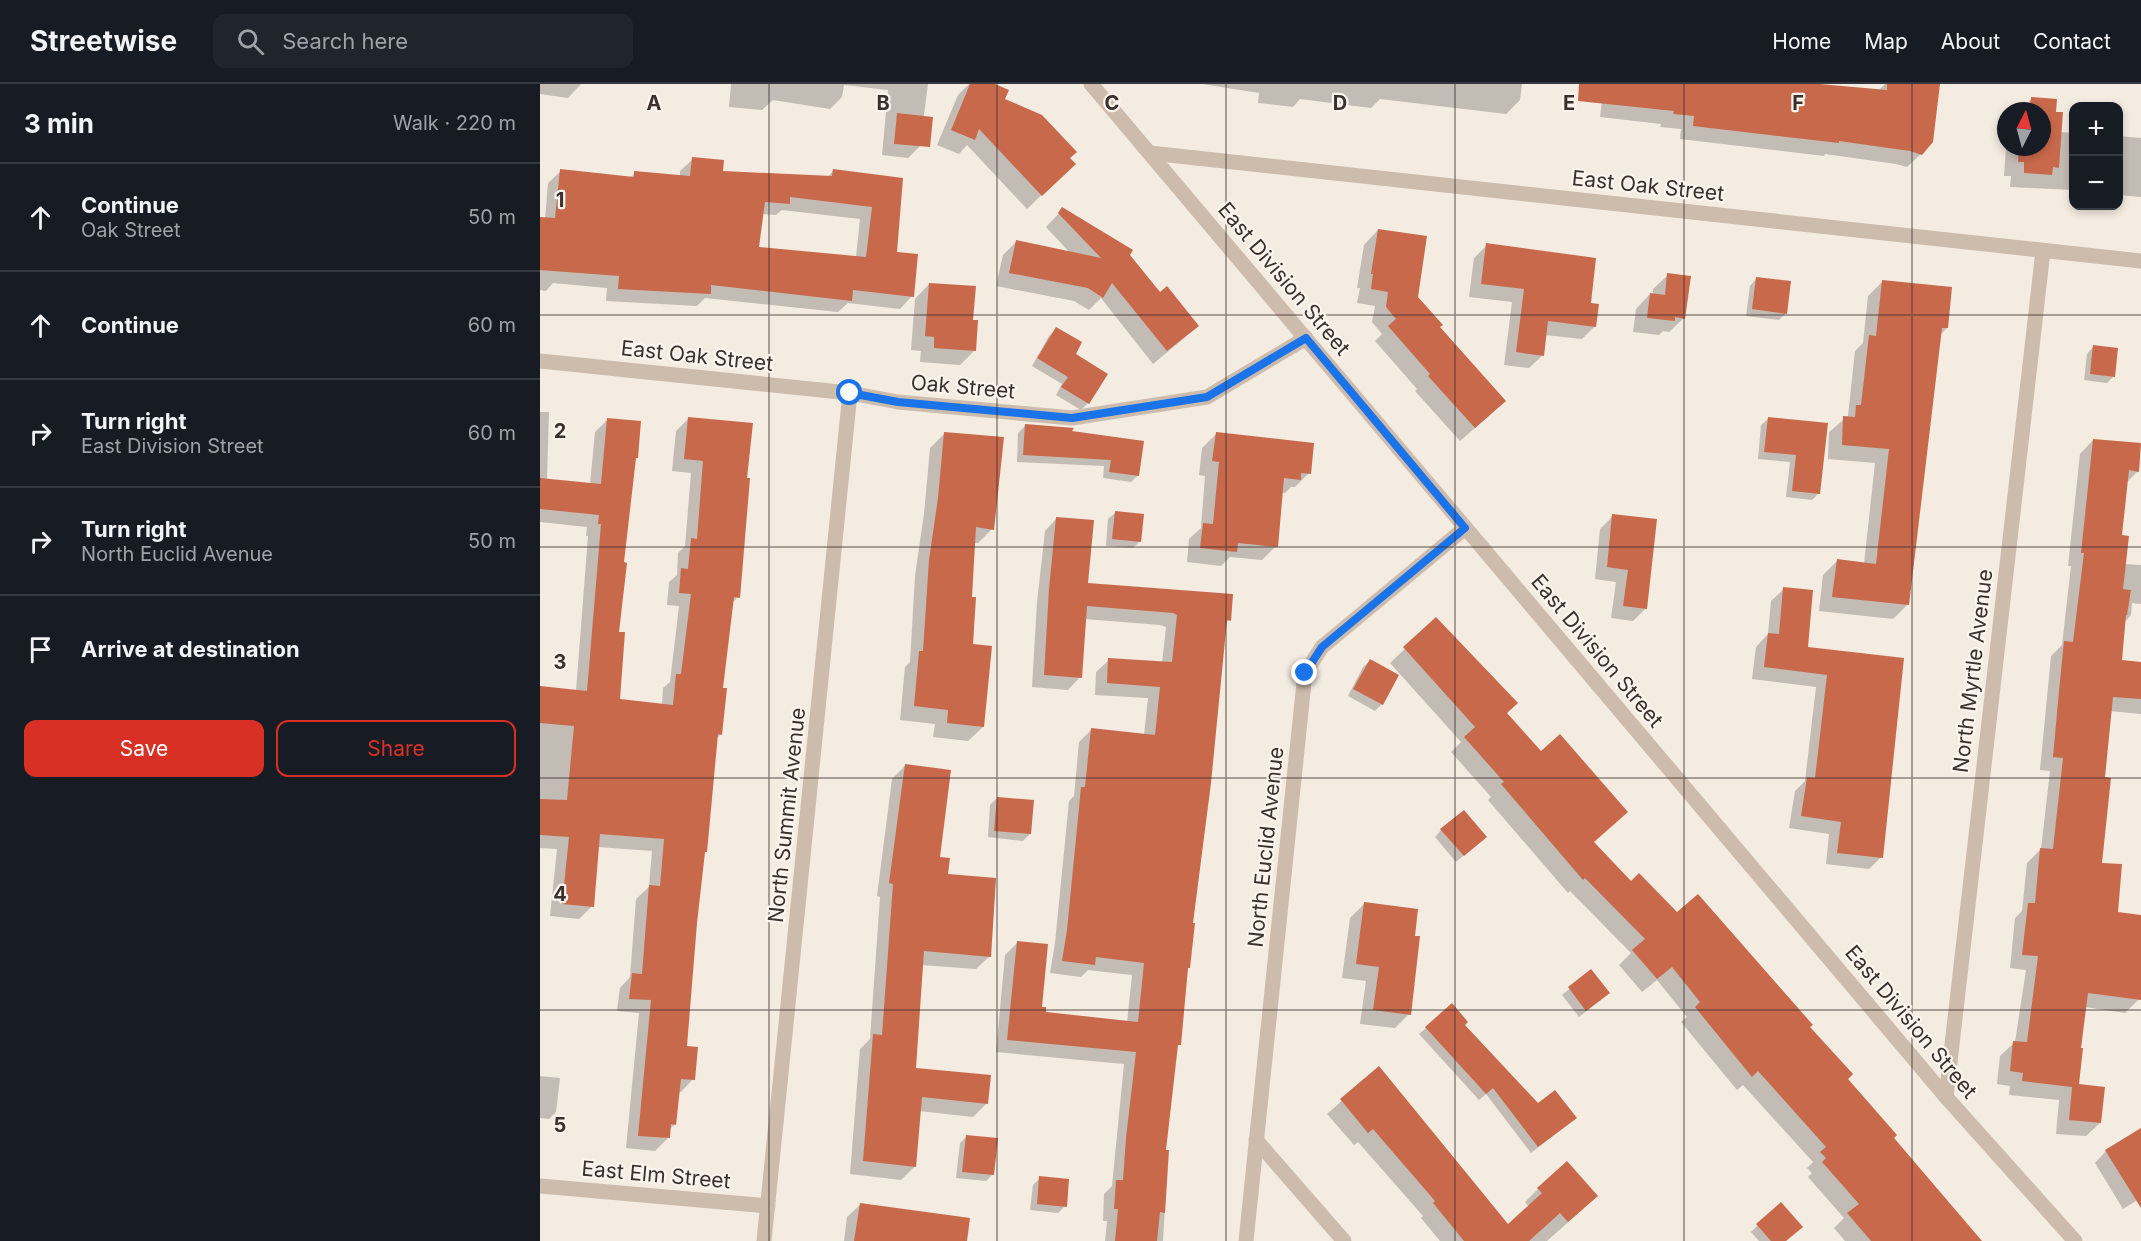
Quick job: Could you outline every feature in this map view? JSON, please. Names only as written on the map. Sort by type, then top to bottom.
[{"type":"street","name":"East Division Street","points":[[1091,84],[1946,1096],[2075,1241]]},
{"type":"street","name":"East Oak Street","points":[[1150,153],[2141,261]]},
{"type":"street","name":"North Myrtle Avenue","points":[[1946,1096],[2043,251]]},
{"type":"street","name":"Oak Street","points":[[850,393],[898,402],[1072,418],[1207,397],[1306,338]]},
{"type":"street","name":"East Oak Street","points":[[540,361],[850,393]]},
{"type":"street","name":"North Summit Avenue","points":[[764,1241],[850,393]]},
{"type":"street","name":"North Euclid Avenue","points":[[1246,1241],[1305,673],[1322,647],[1465,528]]},
{"type":"street","points":[[1256,1140],[1344,1241]]},
{"type":"street","name":"East Elm Street","points":[[540,1186],[768,1206]]},
{"type":"building","points":[[970,84],[995,84],[1009,90],[1005,99],[1042,115],[1077,152],[1070,158],[1076,164],[1042,196],[979,129],[975,140],[951,130]]},
{"type":"building","points":[[1579,84],[1820,84],[1887,90],[1887,84],[1940,84],[1933,142],[1922,155],[1910,151],[1839,141],[1839,143],[1693,126],[1694,116],[1673,114],[1674,111],[1578,101]]},
{"type":"building","points":[[2031,97],[2057,99],[2056,112],[2063,112],[2059,168],[2053,167],[2052,175],[2024,173],[2024,162],[2018,162],[2018,156],[2051,156],[2051,102],[2030,102]]},
{"type":"building","points":[[897,113],[933,117],[930,147],[894,144]]},
{"type":"building","points":[[692,157],[724,160],[723,171],[832,176],[833,169],[903,178],[897,252],[918,254],[914,297],[853,290],[852,301],[711,285],[711,294],[618,289],[619,276],[540,270],[540,217],[555,218],[560,169],[634,177],[634,171],[690,176]],"holes":[[[790,197],[872,207],[866,257],[759,247],[765,202],[790,204]]]},
{"type":"building","points":[[1062,207],[1133,250],[1130,255],[1160,292],[1167,286],[1199,326],[1167,351],[1112,283],[1103,298],[1088,288],[1009,273],[1016,240],[1101,258],[1058,213]]},
{"type":"building","points":[[1378,229],[1427,236],[1418,297],[1443,325],[1440,327],[1506,401],[1475,428],[1428,376],[1430,374],[1388,326],[1396,319],[1386,307],[1388,292],[1371,289]]},
{"type":"building","points":[[1486,243],[1596,258],[1591,303],[1599,304],[1596,327],[1548,321],[1544,356],[1516,352],[1524,289],[1481,284]]},
{"type":"building","points":[[1667,273],[1691,276],[1685,319],[1675,317],[1675,321],[1647,318],[1650,293],[1665,295]]},
{"type":"building","points":[[1756,277],[1791,281],[1787,314],[1752,309]]},
{"type":"building","points":[[1882,280],[1952,287],[1948,328],[1942,328],[1909,605],[1832,597],[1837,559],[1876,564],[1889,449],[1842,445],[1843,416],[1855,417],[1856,405],[1861,405],[1869,335],[1876,336]]},
{"type":"building","points":[[929,283],[976,286],[973,320],[978,320],[976,351],[934,348],[934,337],[925,336]]},
{"type":"building","points":[[1056,327],[1082,342],[1076,354],[1108,374],[1089,404],[1061,387],[1068,377],[1037,358]]},
{"type":"building","points":[[2093,345],[2118,348],[2115,377],[2090,374]]},
{"type":"building","points":[[688,417],[753,423],[747,478],[750,478],[740,598],[734,597],[723,688],[727,688],[722,735],[718,734],[707,852],[705,852],[697,923],[687,1046],[698,1047],[695,1080],[681,1079],[676,1125],[671,1124],[670,1138],[638,1136],[651,1000],[629,999],[632,973],[642,974],[649,885],[660,886],[664,839],[600,834],[594,907],[562,904],[569,837],[540,835],[540,799],[567,800],[574,726],[540,723],[540,686],[587,691],[601,524],[598,524],[599,515],[540,509],[540,478],[601,484],[607,418],[641,421],[624,562],[627,563],[619,632],[625,632],[620,699],[673,705],[676,674],[681,674],[691,594],[679,593],[681,568],[688,569],[691,538],[697,539],[703,461],[684,459]]},
{"type":"building","points":[[1768,417],[1828,423],[1820,494],[1792,491],[1796,455],[1764,452]]},
{"type":"building","points":[[1025,424],[1074,428],[1072,431],[1144,441],[1139,476],[1109,472],[1111,460],[1023,455]]},
{"type":"building","points":[[944,432],[1004,437],[994,530],[976,527],[972,597],[976,597],[973,644],[992,646],[984,727],[947,723],[948,710],[914,706],[919,651],[923,651],[929,560]]},
{"type":"building","points":[[1216,432],[1314,443],[1311,474],[1301,473],[1301,480],[1284,478],[1278,547],[1238,543],[1237,552],[1200,548],[1203,523],[1213,524],[1219,462],[1212,461]]},
{"type":"building","points":[[2093,439],[2141,443],[2139,472],[2129,470],[2122,535],[2129,536],[2123,589],[2131,590],[2122,660],[2141,662],[2141,699],[2113,697],[2105,777],[2111,778],[2102,863],[2122,864],[2118,912],[2141,915],[2141,1000],[2088,993],[2079,1084],[2105,1087],[2101,1123],[2069,1120],[2072,1087],[2022,1081],[2023,1073],[2010,1071],[2013,1041],[2027,1042],[2038,956],[2022,955],[2028,903],[2035,903],[2040,848],[2053,849],[2063,758],[2053,757],[2059,691],[2064,641],[2073,642],[2084,553],[2081,553]]},
{"type":"building","points":[[1115,511],[1144,514],[1141,542],[1112,539]]},
{"type":"building","points":[[1612,514],[1657,519],[1647,609],[1623,606],[1628,570],[1607,567]]},
{"type":"building","points":[[1056,517],[1094,520],[1088,583],[1233,594],[1231,621],[1227,620],[1190,968],[1188,968],[1181,1045],[1178,1045],[1166,1150],[1169,1150],[1165,1213],[1160,1212],[1157,1241],[1115,1241],[1118,1209],[1114,1209],[1116,1180],[1123,1180],[1136,1052],[1007,1040],[1017,941],[1048,944],[1042,1007],[1046,1007],[1046,1012],[1138,1022],[1144,963],[1096,957],[1095,965],[1062,961],[1081,787],[1085,787],[1091,728],[1155,735],[1160,687],[1107,683],[1108,658],[1172,662],[1177,615],[1087,606],[1082,678],[1044,675]]},
{"type":"building","points":[[1783,587],[1813,590],[1808,647],[1904,658],[1883,858],[1837,853],[1841,822],[1801,816],[1807,777],[1815,778],[1827,675],[1764,667],[1768,633],[1779,634]]},
{"type":"building","points":[[1436,617],[1518,703],[1507,713],[1541,751],[1560,734],[1628,812],[1594,842],[1631,881],[1639,873],[1677,912],[1698,894],[1813,1025],[1810,1027],[1853,1074],[1848,1079],[1897,1135],[1894,1138],[1982,1241],[1871,1241],[1847,1213],[1859,1204],[1822,1162],[1826,1158],[1820,1152],[1826,1147],[1758,1071],[1752,1077],[1695,1007],[1700,1002],[1672,967],[1657,979],[1632,950],[1645,939],[1585,878],[1583,880],[1501,784],[1504,782],[1464,737],[1475,727],[1403,647]]},
{"type":"building","points":[[1370,659],[1399,675],[1383,705],[1353,689]]},
{"type":"building","points":[[905,764],[951,770],[940,857],[950,858],[948,874],[996,878],[991,957],[924,951],[916,1068],[991,1075],[988,1104],[922,1097],[916,1167],[863,1161],[873,1034],[882,1035],[893,884],[889,883]]},
{"type":"building","points":[[997,797],[1034,800],[1031,834],[994,831]]},
{"type":"building","points":[[1464,810],[1487,837],[1464,856],[1440,829]]},
{"type":"building","points":[[1364,902],[1418,909],[1415,936],[1420,936],[1411,1015],[1373,1010],[1379,967],[1356,964]]},
{"type":"building","points":[[1591,969],[1610,993],[1586,1011],[1568,987]]},
{"type":"building","points":[[1452,1003],[1468,1022],[1465,1025],[1538,1103],[1555,1090],[1577,1118],[1538,1147],[1493,1088],[1486,1094],[1425,1027]]},
{"type":"building","points":[[1379,1066],[1508,1224],[1542,1193],[1537,1188],[1567,1161],[1598,1196],[1568,1222],[1560,1213],[1529,1241],[1464,1241],[1433,1203],[1435,1201],[1373,1129],[1368,1133],[1340,1099]]},
{"type":"building","points":[[2141,1128],[2141,1208],[2105,1150]]},
{"type":"building","points":[[966,1135],[998,1138],[994,1175],[962,1172]]},
{"type":"building","points":[[1039,1176],[1069,1179],[1067,1207],[1037,1204]]},
{"type":"building","points":[[1781,1202],[1803,1227],[1786,1241],[1771,1241],[1756,1224]]},
{"type":"building","points":[[860,1203],[970,1218],[967,1241],[854,1241]]},
{"type":"route","points":[[850,393],[898,402],[1072,418],[1207,397],[1306,338],[1465,528],[1322,647],[1305,673]]}]
